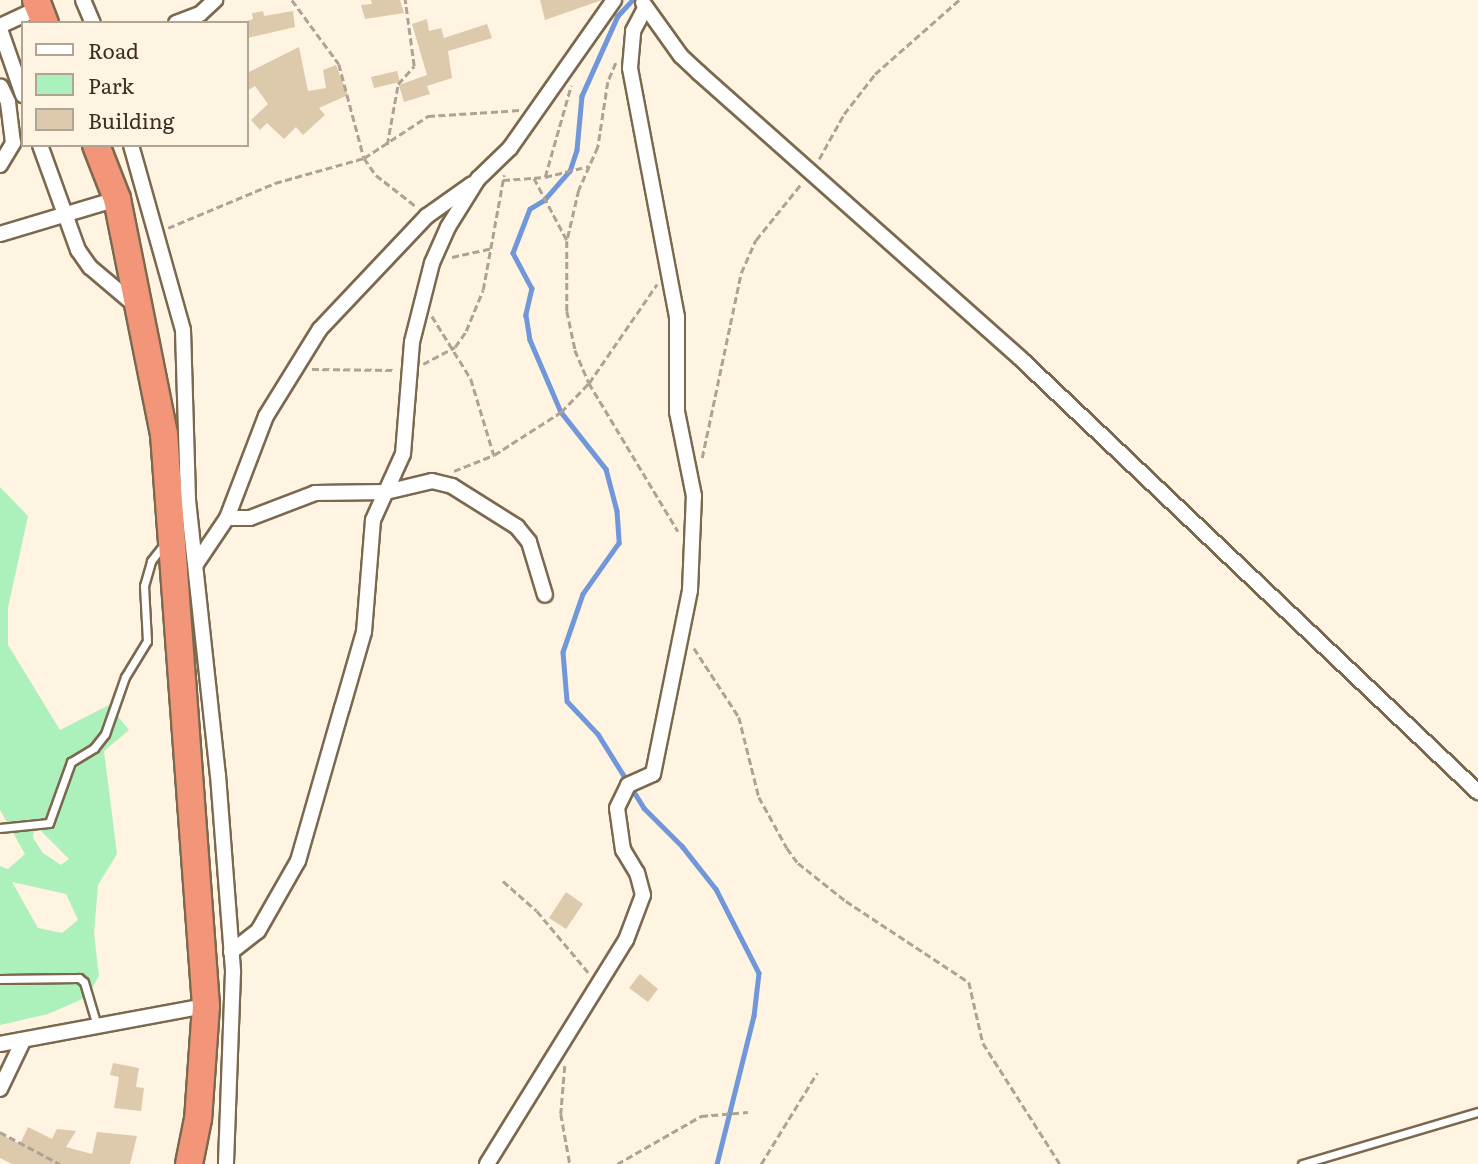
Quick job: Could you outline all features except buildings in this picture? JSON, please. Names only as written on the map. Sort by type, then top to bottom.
[{"type":"highway","points":[[103,153],[117,200],[142,310],[163,434],[206,1006],[198,1119],[189,1164]]},
{"type":"street","points":[[83,0],[92,21]]},
{"type":"street","points":[[181,21],[200,14],[215,0]]},
{"type":"street","points":[[196,564],[226,518],[253,444],[296,366],[320,329],[427,216],[478,179],[510,148],[577,58],[614,0]]},
{"type":"street","points":[[643,4],[681,56],[1021,359],[1478,792]]},
{"type":"street","points":[[487,1164],[562,1039],[626,940],[643,895],[637,873],[623,850],[617,808],[628,785],[653,774],[694,558],[694,496],[677,412],[679,350],[670,265],[630,68],[634,31],[643,4]]},
{"type":"street","points":[[21,89],[0,28],[40,10]]},
{"type":"street","points":[[0,165],[13,144],[8,102],[0,87],[17,76]]},
{"type":"street","points":[[41,147],[65,217],[90,267],[142,310]]},
{"type":"street","points":[[132,147],[183,330],[188,500],[231,952],[226,1164]]},
{"type":"street","points":[[231,952],[258,931],[300,855],[364,632],[373,520],[403,454],[409,369],[421,303],[432,263],[448,227],[478,179]]},
{"type":"street","points":[[0,234],[117,200]]},
{"type":"street","points":[[226,518],[250,518],[315,493],[386,492],[432,481],[452,485],[517,527],[528,542],[545,595]]},
{"type":"street","points":[[0,1044],[97,1027],[157,1012],[206,1006]]},
{"type":"street","points":[[0,1089],[23,1041]]},
{"type":"lane","points":[[0,828],[49,823],[71,762],[94,748],[105,734],[125,677],[147,640],[143,593],[151,561],[171,539]]},
{"type":"lane","points":[[0,979],[79,978],[85,982],[97,1027]]},
{"type":"lane","points":[[1302,1164],[1478,1112]]},
{"type":"path","points":[[292,0],[339,64],[364,158],[376,175],[427,216]]},
{"type":"path","points":[[387,145],[398,84],[414,65],[405,0]]},
{"type":"path","points":[[702,460],[741,273],[756,240],[811,173],[844,114],[875,74],[959,0]]},
{"type":"path","points":[[545,177],[565,120],[577,58]]},
{"type":"path","points":[[617,61],[589,166],[579,190],[568,241],[567,311],[575,350],[589,383],[694,558]]},
{"type":"path","points":[[156,234],[275,183],[364,158],[428,116],[482,116],[542,104]]},
{"type":"path","points":[[296,366],[366,373],[409,369],[433,361],[455,347],[483,290],[510,148]]},
{"type":"path","points":[[503,180],[545,177],[589,166]]},
{"type":"path","points":[[534,178],[568,241]]},
{"type":"path","points":[[432,263],[493,248]]},
{"type":"path","points":[[432,481],[494,455],[561,412],[589,383],[670,265]]},
{"type":"path","points":[[421,303],[455,347],[483,411],[494,455]]},
{"type":"path","points":[[682,631],[739,717],[759,797],[787,848],[798,863],[846,901],[969,982],[983,1043],[1060,1164]]},
{"type":"path","points":[[503,881],[537,911],[597,983]]},
{"type":"path","points":[[562,1039],[561,1114],[569,1164]]},
{"type":"path","points":[[761,1164],[817,1073]]},
{"type":"path","points":[[617,1164],[701,1116],[748,1112]]},
{"type":"path","points":[[0,1132],[60,1164]]},
{"type":"green space","points":[[0,487],[28,516],[8,608],[8,645],[60,730],[109,705],[129,730],[104,751],[117,854],[98,885],[94,933],[99,976],[87,997],[48,1014],[0,1025],[0,866],[8,869],[25,854],[0,810]],"holes":[[[35,822],[38,828],[69,859],[61,865],[43,853],[33,838]],[[12,882],[66,894],[78,920],[62,933],[38,928]]]},
{"type":"waterway","points":[[633,0],[618,16],[582,96],[577,150],[570,171],[545,200],[530,209],[513,253],[532,288],[526,315],[530,340],[561,412],[606,469],[617,511],[619,543],[583,594],[563,652],[567,701],[598,734],[644,808],[682,846],[716,889],[759,973],[754,1016],[717,1164]]}]
